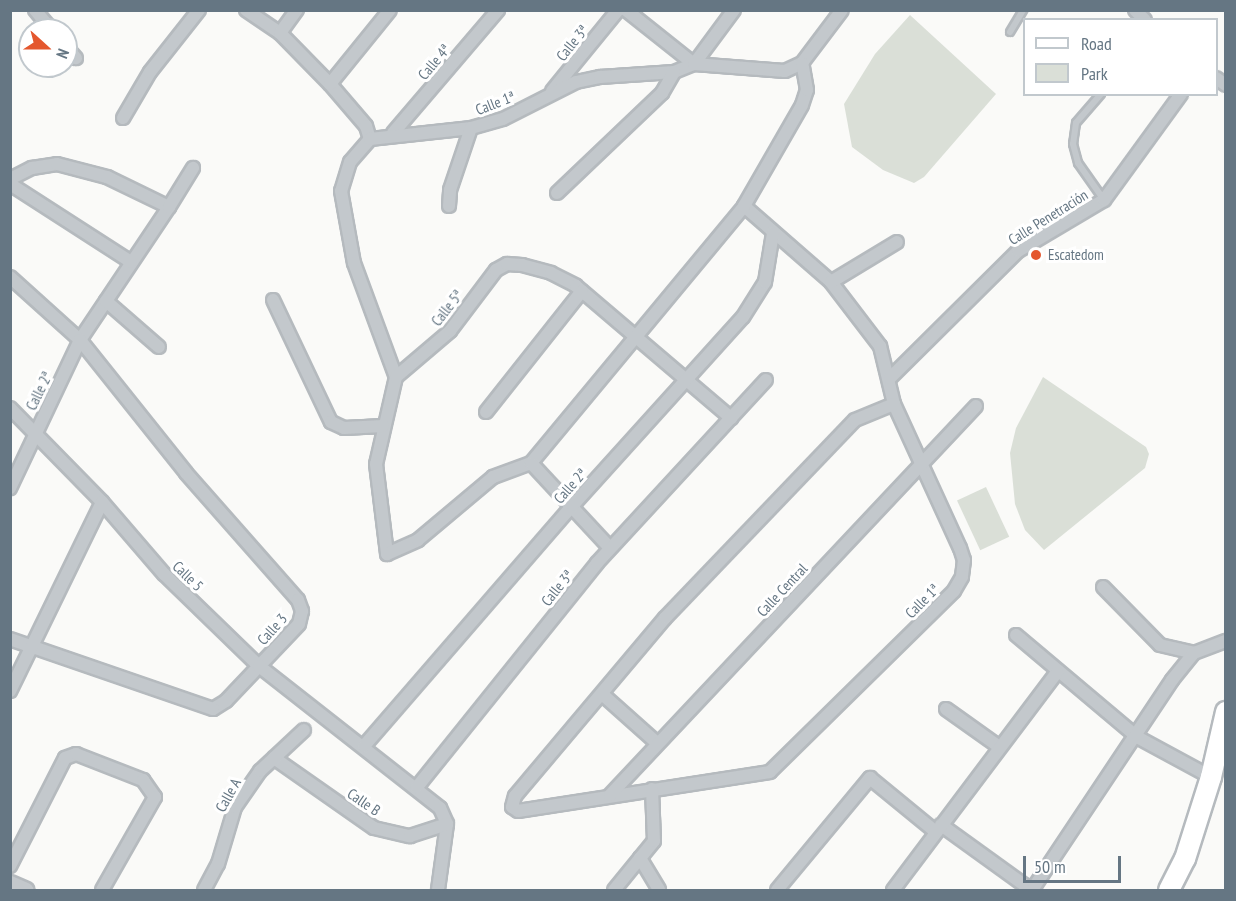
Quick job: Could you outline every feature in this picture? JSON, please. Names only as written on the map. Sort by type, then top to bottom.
[{"type":"main road","points":[[1183,891],[1198,863],[1218,773],[1226,712]]},
{"type":"main road","points":[[1169,891],[1185,859],[1218,773]]},
{"type":"street","points":[[123,118],[150,72],[199,10]]},
{"type":"street","points":[[246,10],[280,33],[330,84],[366,126],[370,139],[350,162],[341,191],[354,263],[396,377],[376,464],[387,554],[418,540],[493,477],[531,463],[539,448],[639,337],[744,206],[802,105],[807,90],[802,63],[842,10]]},
{"type":"street","points":[[280,33],[297,10]]},
{"type":"street","points":[[330,84],[390,10]]},
{"type":"street","name":"Calle 4ª","points":[[393,134],[498,10]]},
{"type":"street","name":"Calle 3ª","points":[[550,94],[618,10]]},
{"type":"street","points":[[626,10],[694,64],[734,10]]},
{"type":"street","name":"Calle 1ª","points":[[370,139],[393,134],[471,128],[503,119],[576,82],[600,77],[674,72],[694,64],[785,71],[802,63]]},
{"type":"street","points":[[557,193],[662,93],[674,72]]},
{"type":"street","name":"Calle Penetración","points":[[890,378],[1018,251],[1104,200],[1180,96]]},
{"type":"street","points":[[449,207],[450,190],[471,128]]},
{"type":"street","points":[[10,179],[32,168],[57,164],[106,177],[169,207]]},
{"type":"street","name":"Calle 2ª","points":[[10,488],[80,340],[193,168]]},
{"type":"street","points":[[10,184],[131,262]]},
{"type":"street","name":"Calle 1ª","points":[[602,694],[515,796],[512,807],[518,811],[770,772],[954,591],[962,577],[964,560],[923,461],[894,404],[890,378],[880,346],[831,282],[772,233],[744,206]]},
{"type":"street","name":"Calle 2ª","points":[[364,746],[573,505],[756,300],[765,282],[772,233]]},
{"type":"street","points":[[831,282],[897,242]]},
{"type":"street","name":"Calle 5ª","points":[[396,377],[450,331],[496,270],[507,264],[522,265],[551,273],[582,291]]},
{"type":"street","name":"Calle 3","points":[[10,277],[80,340],[186,473],[298,600],[302,611],[299,624],[226,701],[213,709],[203,709],[10,639]]},
{"type":"street","points":[[486,412],[582,291],[639,337],[686,381],[731,418]]},
{"type":"street","points":[[273,300],[331,422],[344,428],[383,426]]},
{"type":"street","points":[[106,301],[159,347]]},
{"type":"street","name":"Calle 3ª","points":[[417,787],[610,548],[766,380]]},
{"type":"street","points":[[657,743],[602,694],[665,618],[855,420],[894,404]]},
{"type":"street","name":"Calle Central","points":[[610,795],[976,406]]},
{"type":"street","name":"Calle 5","points":[[10,408],[102,502],[164,574],[259,666],[417,787],[440,808],[447,824]]},
{"type":"street","points":[[531,463],[573,505],[610,548]]},
{"type":"street","points":[[10,691],[102,502]]},
{"type":"street","points":[[1103,587],[1160,645],[1194,652]]},
{"type":"street","points":[[1016,635],[1057,672],[1137,737],[1218,773]]},
{"type":"street","points":[[777,891],[870,778],[938,829],[1031,891],[1137,737],[1172,680],[1194,652],[1226,640]]},
{"type":"street","points":[[893,891],[998,746],[1057,672]]},
{"type":"street","points":[[946,709],[998,746]]},
{"type":"street","name":"Calle A","points":[[204,891],[218,864],[235,807],[274,758],[304,730]]},
{"type":"street","points":[[10,866],[62,764],[76,754],[143,780],[155,797],[102,891]]},
{"type":"street","name":"Calle B","points":[[274,758],[374,828],[410,836],[447,824]]},
{"type":"street","points":[[614,891],[654,841],[652,789]]},
{"type":"street","points":[[438,891],[447,824]]},
{"type":"street","points":[[640,858],[659,891]]},
{"type":"street","points":[[10,883],[26,891]]},
{"type":"lane","points":[[1010,32],[1023,10]]},
{"type":"lane","points":[[1099,96],[1076,123],[1073,144],[1078,163],[1104,200]]},
{"type":"green space","points":[[910,15],[996,94],[924,177],[914,183],[883,170],[852,147],[844,104],[875,54]]},
{"type":"green space","points":[[1043,377],[1146,447],[1149,454],[1145,468],[1044,550],[1025,530],[1015,504],[1010,453],[1016,428]]},
{"type":"green space","points":[[986,487],[1009,537],[980,550],[957,501]]},
{"type":"place","name":"Escatedom","points":[[1036,255]]}]
